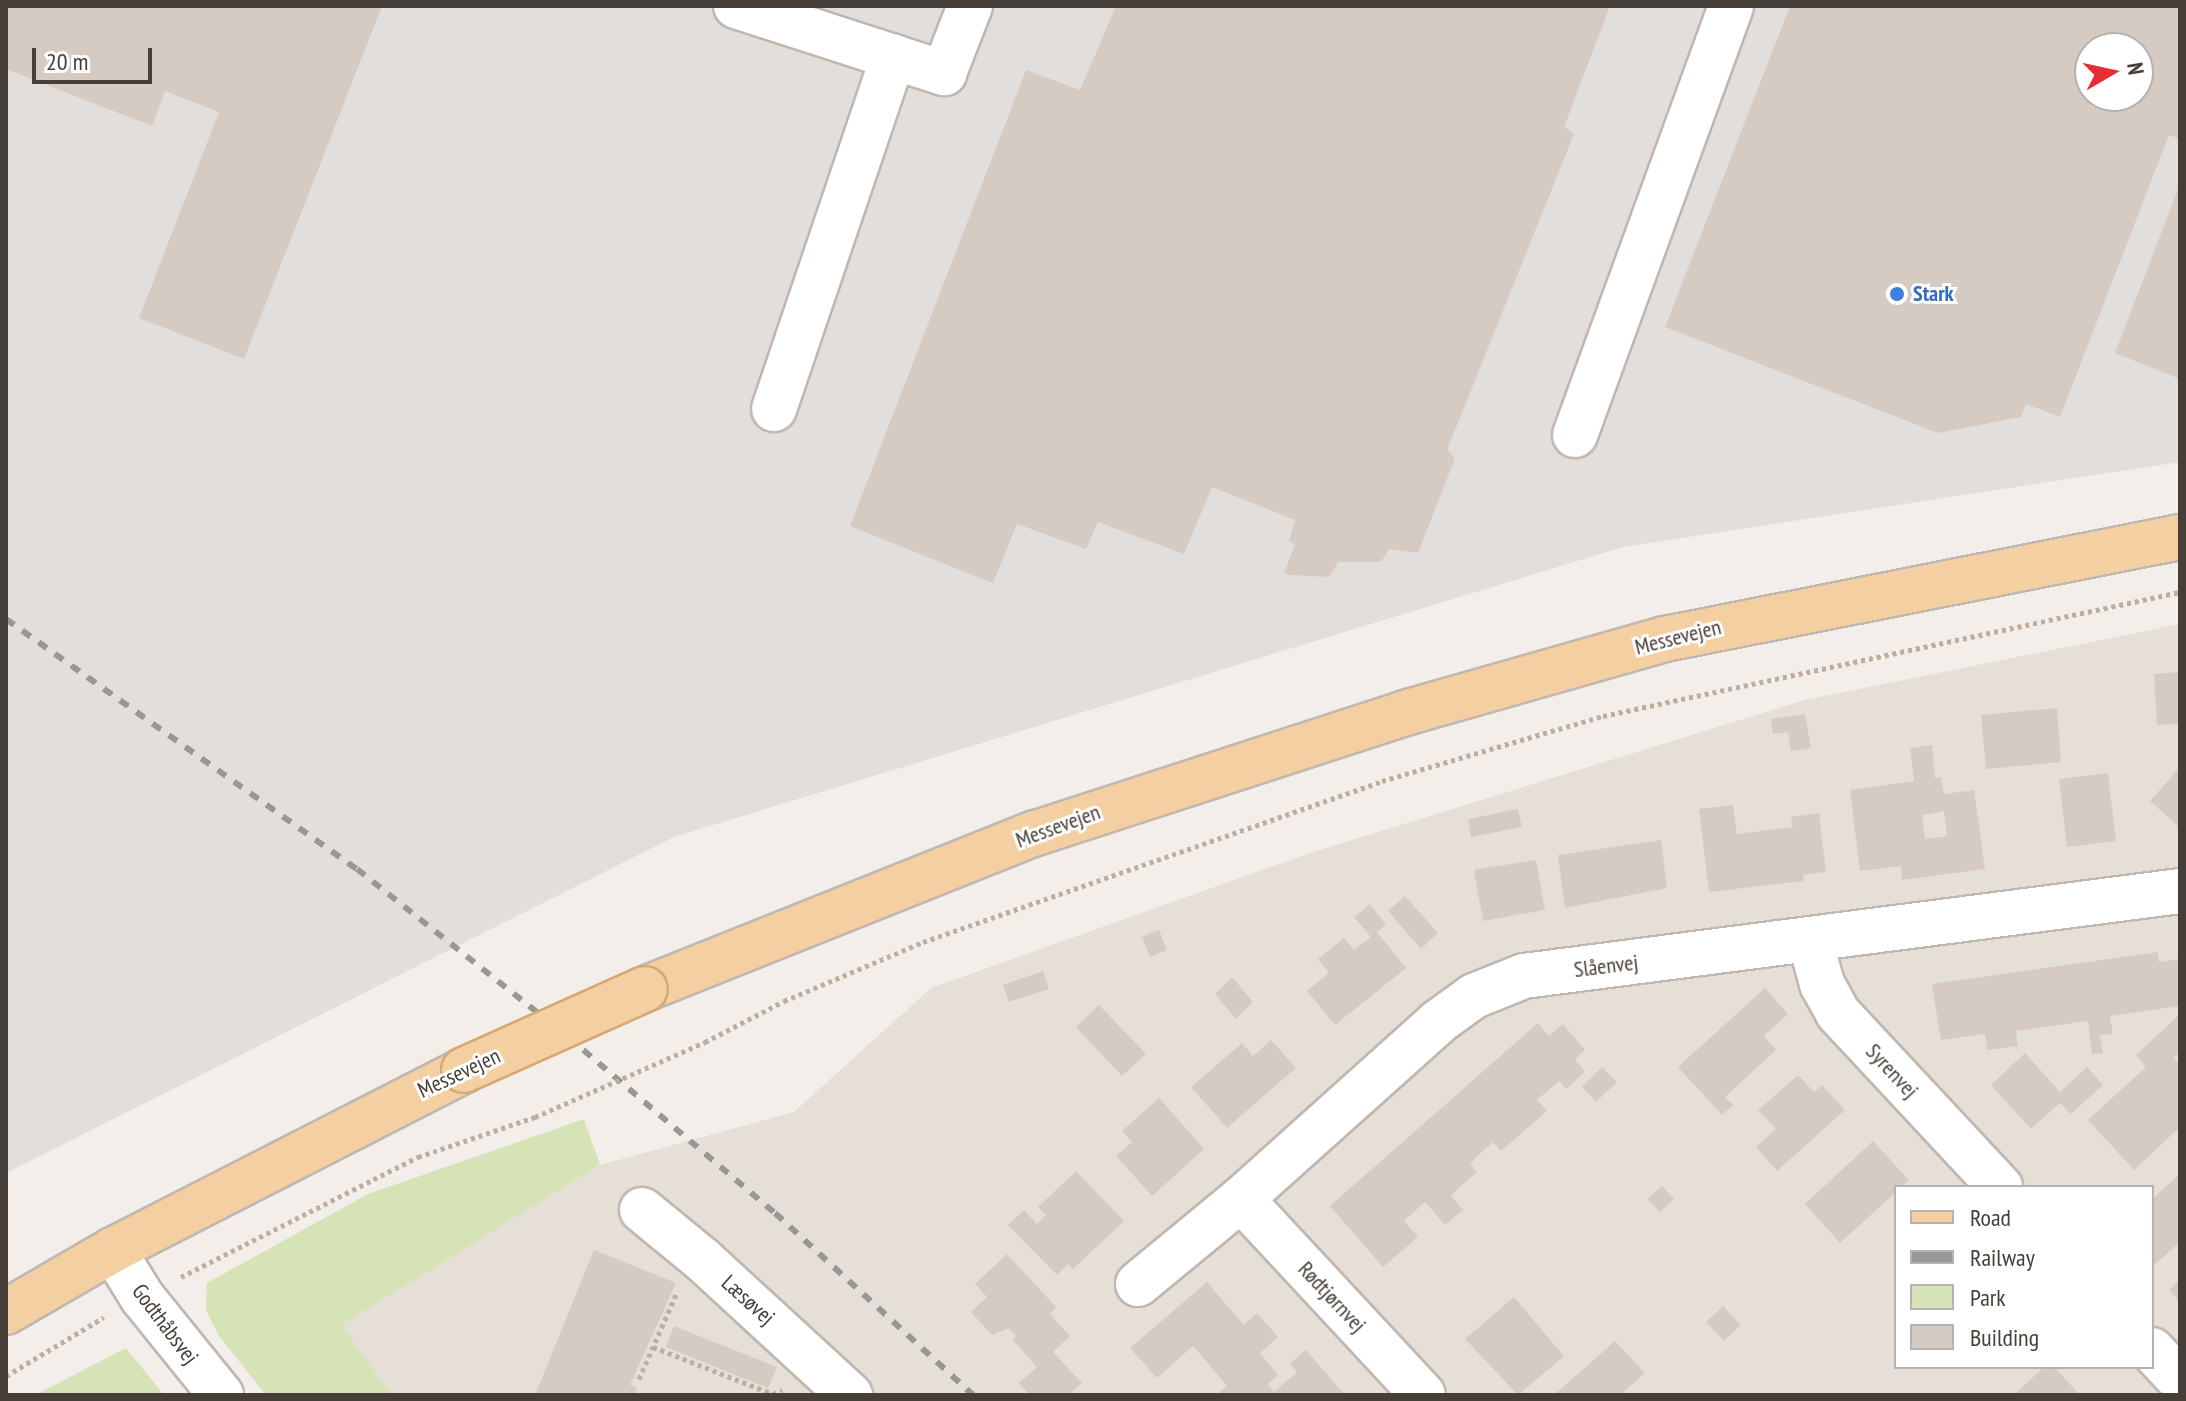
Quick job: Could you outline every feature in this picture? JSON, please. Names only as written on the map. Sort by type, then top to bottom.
[{"type":"main road","name":"Messevejen","points":[[6,1312],[113,1250],[464,1070],[645,989],[1036,833],[1405,713],[1665,639],[2180,537]]},
{"type":"street","points":[[736,6],[944,73],[970,6]]},
{"type":"street","points":[[1575,435],[1731,6]]},
{"type":"street","points":[[774,409],[893,57]]},
{"type":"street","name":"Slåenvej","points":[[1138,1284],[1241,1199],[1438,1022],[1474,996],[1524,976],[2180,891]]},
{"type":"street","name":"Syrenvej","points":[[1810,940],[1822,984],[1838,1013],[1998,1185]]},
{"type":"street","name":"Rødtjørnvej","points":[[1241,1199],[1423,1395]]},
{"type":"street","name":"Læsøvej","points":[[642,1210],[703,1260],[836,1382]]},
{"type":"street","name":"Godthåbsvej","points":[[113,1250],[142,1297],[221,1395]]},
{"type":"street","points":[[2154,1352],[2180,1380]]},
{"type":"path","points":[[6,1376],[142,1297],[418,1157],[535,1117],[705,1042],[784,1001],[923,942],[1382,781],[1603,716],[2180,592]]},
{"type":"path","points":[[639,1379],[681,1284],[703,1260]]},
{"type":"path","points":[[653,1347],[773,1394],[836,1382]]},
{"type":"shaded area","points":[[6,6],[2180,6],[2180,462],[1623,547],[674,837],[6,1173]]},
{"type":"shaded area","points":[[2180,624],[2180,1395],[392,1395],[342,1325],[600,1165],[794,1112],[931,988],[1310,853],[1805,700]]},
{"type":"green space","points":[[584,1119],[600,1165],[342,1325],[392,1395],[266,1395],[219,1336],[206,1310],[207,1283],[368,1194]]},
{"type":"green space","points":[[126,1348],[164,1395],[35,1395]]},
{"type":"building","points":[[6,6],[382,6],[244,359],[139,318],[219,112],[165,91],[152,126],[6,69]]},
{"type":"building","points":[[1116,6],[1610,6],[1564,127],[1574,134],[1447,450],[1455,458],[1418,553],[1389,549],[1381,562],[1338,562],[1329,577],[1289,575],[1284,573],[1295,545],[1289,541],[1295,520],[1212,487],[1184,554],[1098,522],[1086,549],[1017,524],[993,583],[850,526],[1026,70],[1080,90]]},
{"type":"building","points":[[1790,6],[2180,6],[2180,139],[2169,135],[2060,417],[2026,404],[2021,417],[1938,433],[1665,327]]},
{"type":"building","points":[[2180,184],[2180,379],[2115,353]]},
{"type":"building","points":[[2180,672],[2180,724],[2157,725],[2154,674]]},
{"type":"building","points":[[2057,708],[2061,762],[1986,769],[1981,715]]},
{"type":"building","points":[[1805,714],[1811,748],[1791,751],[1788,732],[1773,734],[1771,719]]},
{"type":"building","points":[[1932,745],[1935,778],[1941,777],[1944,794],[1974,790],[1985,869],[1902,880],[1901,866],[1860,871],[1850,790],[1914,781],[1910,748]],"holes":[[[1944,811],[1947,836],[1925,839],[1922,815]]]},
{"type":"building","points":[[2180,767],[2180,828],[2150,801]]},
{"type":"building","points":[[2108,773],[2116,841],[2067,847],[2059,779]]},
{"type":"building","points":[[1733,805],[1737,834],[1793,827],[1791,817],[1819,813],[1826,872],[1803,875],[1804,881],[1709,892],[1699,809]]},
{"type":"building","points":[[1518,809],[1522,827],[1471,837],[1468,819]]},
{"type":"building","points":[[1661,840],[1667,888],[1565,908],[1558,855]]},
{"type":"building","points":[[1536,860],[1545,910],[1483,921],[1474,870]]},
{"type":"building","points":[[1405,896],[1438,933],[1421,949],[1388,911]]},
{"type":"building","points":[[1370,904],[1386,925],[1377,932],[1406,968],[1335,1025],[1307,991],[1329,973],[1318,959],[1344,938],[1354,950],[1371,937],[1354,917]]},
{"type":"building","points":[[1159,930],[1167,950],[1150,957],[1142,937]]},
{"type":"building","points":[[2158,952],[2159,962],[2180,959],[2180,1006],[2110,1016],[2113,1034],[2100,1035],[2103,1053],[2092,1054],[2088,1021],[2016,1031],[2018,1046],[1987,1050],[1985,1034],[1941,1040],[1932,984]]},
{"type":"building","points":[[1043,971],[1049,989],[1009,1002],[1003,985]]},
{"type":"building","points":[[1232,977],[1253,1002],[1236,1019],[1215,994]]},
{"type":"building","points":[[1765,988],[1788,1014],[1764,1036],[1776,1050],[1725,1097],[1733,1105],[1722,1115],[1678,1067]]},
{"type":"building","points":[[1099,1005],[1146,1054],[1122,1076],[1076,1027]]},
{"type":"building","points":[[2180,1014],[2180,1052],[2173,1058],[2180,1065],[2180,1127],[2134,1170],[2088,1120],[2146,1067],[2136,1055]]},
{"type":"building","points":[[1538,1023],[1549,1036],[1563,1024],[1585,1050],[1575,1059],[1585,1072],[1566,1089],[1559,1081],[1537,1100],[1547,1111],[1501,1151],[1493,1142],[1470,1163],[1477,1172],[1451,1195],[1463,1210],[1445,1225],[1425,1202],[1404,1221],[1418,1237],[1383,1267],[1330,1206]]},
{"type":"building","points":[[1271,1040],[1296,1068],[1227,1128],[1191,1087],[1242,1043],[1253,1056]]},
{"type":"building","points":[[2025,1053],[2060,1092],[2087,1067],[2103,1085],[2071,1114],[2060,1103],[2031,1129],[1991,1085]]},
{"type":"building","points":[[1602,1067],[1617,1082],[1596,1102],[1582,1087]]},
{"type":"building","points":[[1798,1075],[1814,1092],[1822,1085],[1845,1110],[1777,1171],[1756,1147],[1776,1129],[1758,1110]]},
{"type":"building","points":[[1159,1098],[1204,1149],[1152,1196],[1116,1156],[1132,1142],[1122,1131]]},
{"type":"building","points":[[1873,1141],[1909,1180],[1904,1185],[1894,1185],[1894,1194],[1840,1243],[1805,1204]]},
{"type":"building","points":[[1076,1171],[1124,1221],[1073,1269],[1068,1264],[1057,1275],[1008,1225],[1024,1210],[1037,1224],[1046,1215],[1038,1207]]},
{"type":"building","points":[[2180,1174],[2180,1242],[2154,1265],[2154,1197]]},
{"type":"building","points":[[1662,1186],[1674,1199],[1660,1212],[1647,1199]]},
{"type":"building","points":[[594,1250],[676,1283],[630,1385],[637,1387],[634,1395],[535,1395]]},
{"type":"building","points":[[1007,1254],[1056,1307],[1050,1314],[1070,1336],[1053,1352],[1082,1383],[1068,1395],[1030,1395],[1019,1383],[1037,1367],[1012,1339],[1016,1336],[1009,1328],[992,1335],[971,1312],[987,1297],[975,1284]]},
{"type":"building","points":[[2180,1279],[2180,1302],[2169,1290]]},
{"type":"building","points":[[1207,1282],[1244,1325],[1257,1313],[1278,1337],[1260,1353],[1278,1375],[1268,1384],[1274,1392],[1297,1372],[1290,1363],[1306,1350],[1345,1395],[1216,1395],[1227,1386],[1193,1346],[1157,1378],[1130,1348]]},
{"type":"building","points":[[1514,1297],[1564,1356],[1518,1395],[1465,1339]]},
{"type":"building","points":[[1723,1306],[1741,1325],[1724,1341],[1706,1322]]},
{"type":"building","points":[[674,1326],[777,1367],[768,1388],[666,1347]]},
{"type":"building","points":[[1615,1341],[1645,1373],[1620,1395],[1554,1395]]},
{"type":"building","points":[[2042,1369],[2056,1369],[2080,1395],[2014,1395]]},
{"type":"railway","points":[[6,619],[357,869],[568,1037],[775,1213],[973,1395]]},
{"type":"place","name":"Stark","points":[[1897,294]]}]
